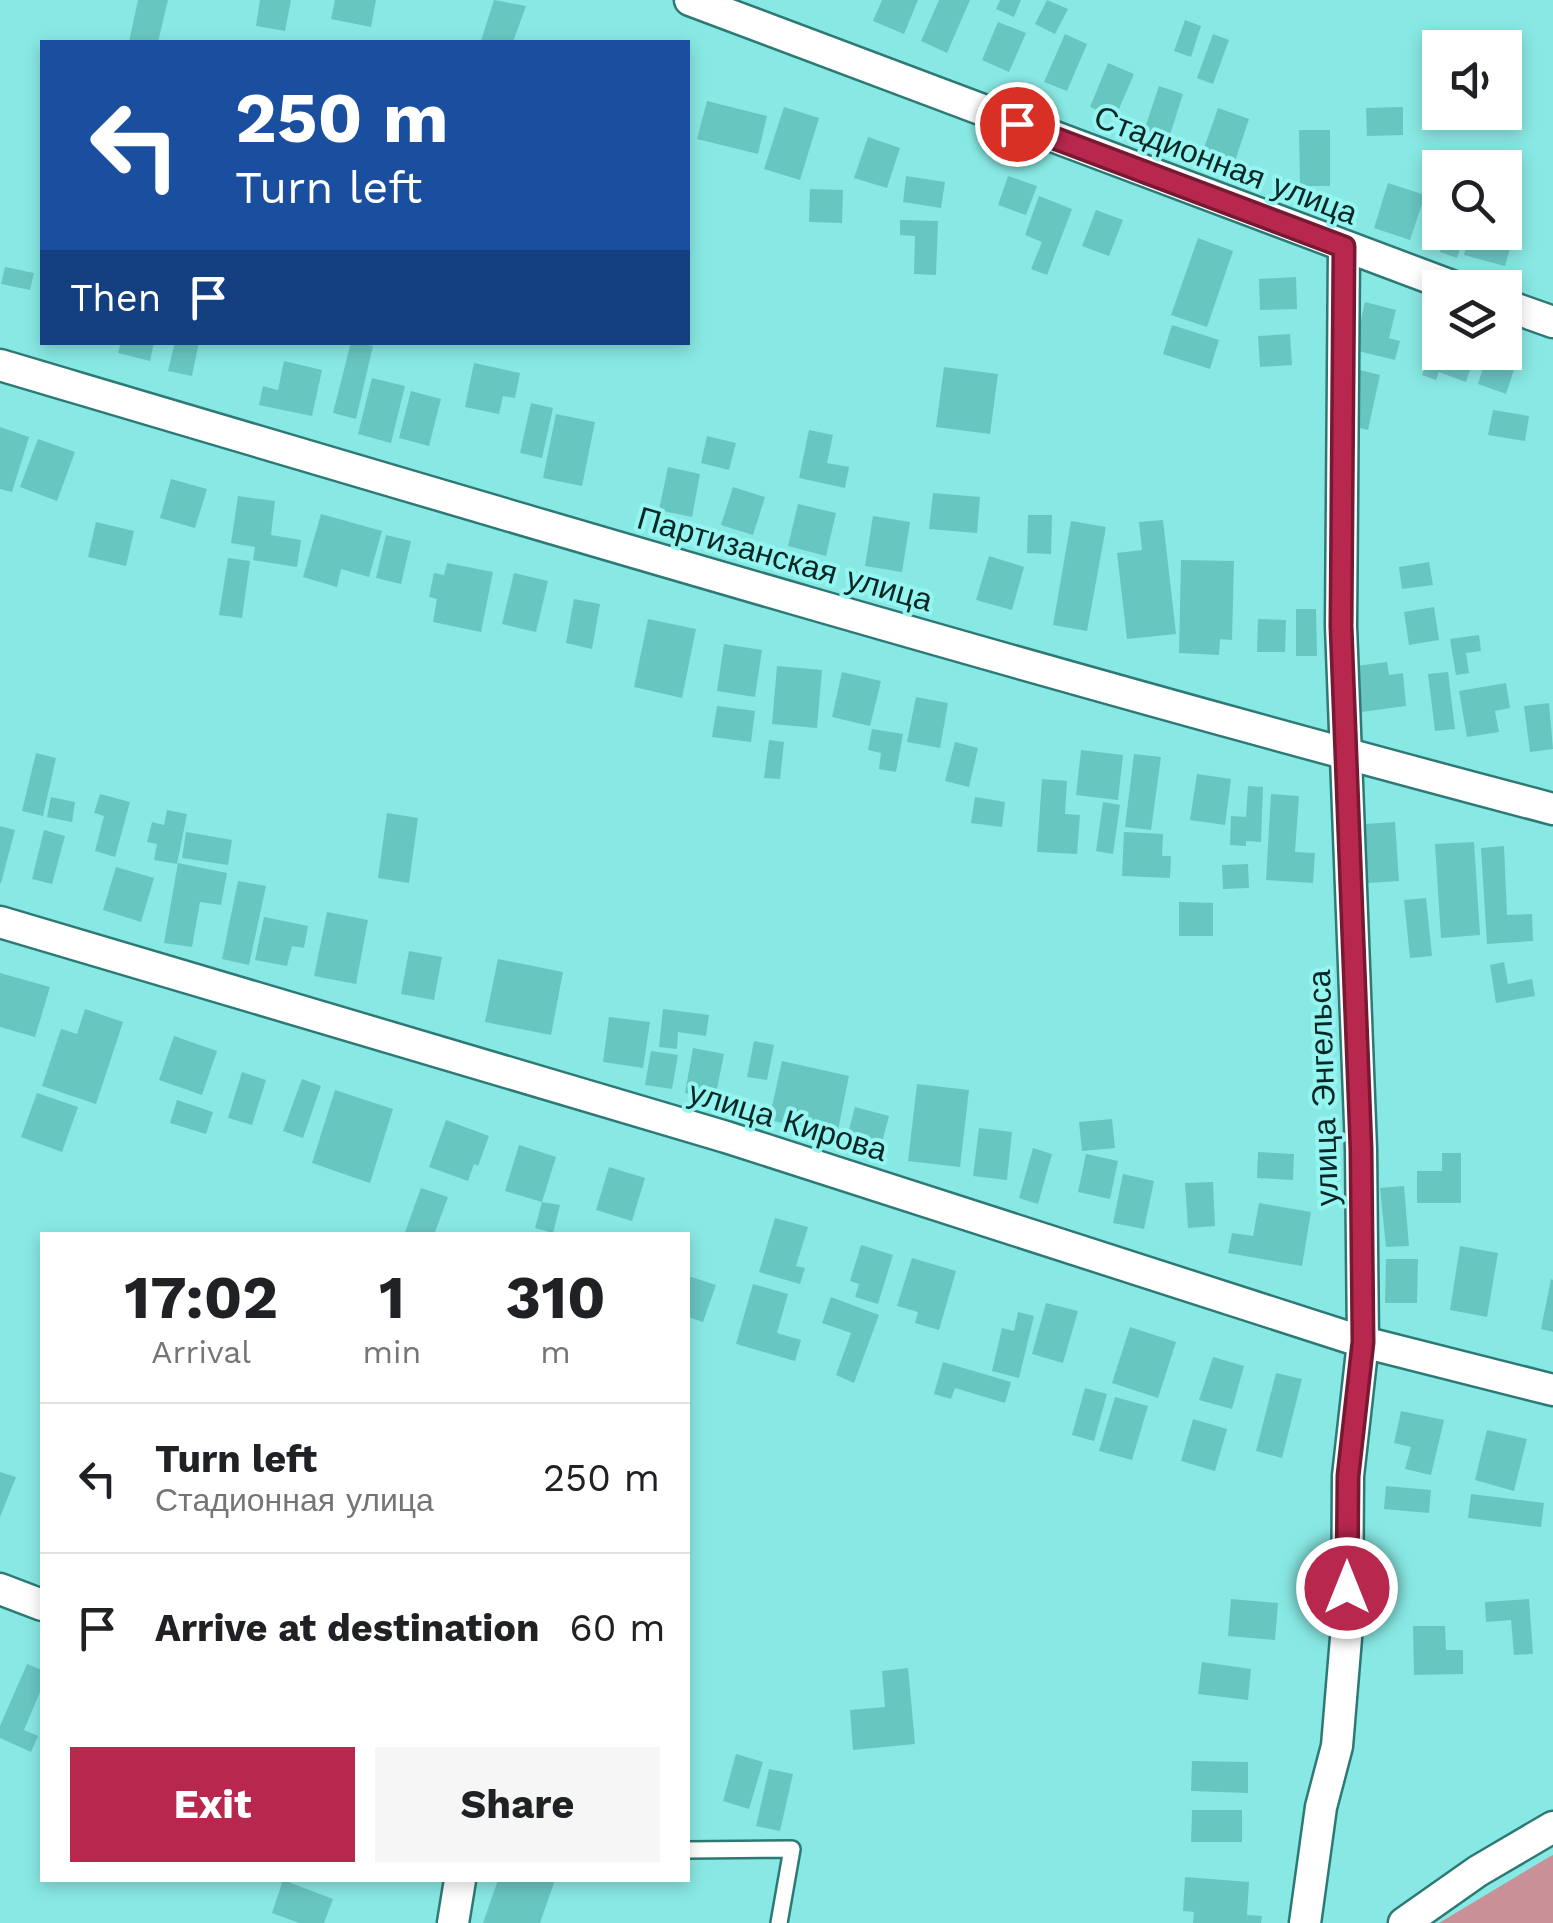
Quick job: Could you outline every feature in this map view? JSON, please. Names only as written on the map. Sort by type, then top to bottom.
[{"type":"street","name":"Стадионная улица","points":[[690,0],[1422,275]]},
{"type":"street","name":"улица Энгельса","points":[[1305,1923],[1321,1807],[1337,1746],[1347,1626],[1348,1476],[1363,1342],[1361,1149],[1341,626],[1344,247]]},
{"type":"street","points":[[1522,311],[1553,322]]},
{"type":"street","name":"Партизанская улица","points":[[0,366],[572,535],[1553,809]]},
{"type":"street","name":"улица Кирова","points":[[0,922],[726,1137],[1363,1342],[1553,1390]]},
{"type":"street","points":[[0,1588],[40,1603]]},
{"type":"street","points":[[1404,1923],[1478,1871],[1553,1827]]},
{"type":"street","points":[[453,1923],[460,1882]]},
{"type":"lane","points":[[690,1850],[792,1849],[779,1923]]},
{"type":"shaded area","points":[[1553,1855],[1553,1923],[1439,1923],[1549,1857]]},
{"type":"building","points":[[138,0],[168,0],[158,40],[129,40]]},
{"type":"building","points":[[260,0],[291,0],[285,31],[256,26]]},
{"type":"building","points":[[335,0],[376,0],[371,27],[331,19]]},
{"type":"building","points":[[494,0],[526,6],[514,40],[481,40]]},
{"type":"building","points":[[882,0],[918,0],[904,34],[873,21]]},
{"type":"building","points":[[939,0],[970,0],[947,53],[921,41]]},
{"type":"building","points":[[1000,0],[1021,0],[1014,17],[996,9]]},
{"type":"building","points":[[1047,0],[1068,9],[1055,34],[1035,24]]},
{"type":"building","points":[[1185,20],[1201,26],[1191,57],[1174,51]]},
{"type":"building","points":[[998,22],[1026,33],[1009,72],[982,60]]},
{"type":"building","points":[[1065,34],[1087,44],[1067,91],[1044,82]]},
{"type":"building","points":[[1213,34],[1229,40],[1213,84],[1197,78]]},
{"type":"building","points":[[1108,63],[1134,74],[1115,118],[1090,107]]},
{"type":"building","points":[[1159,86],[1183,94],[1169,138],[1144,131]]},
{"type":"building","points":[[707,101],[767,116],[758,154],[697,139]]},
{"type":"building","points":[[784,107],[819,118],[800,180],[764,169]]},
{"type":"building","points":[[1403,107],[1403,135],[1367,136],[1366,108]]},
{"type":"building","points":[[1218,108],[1249,119],[1235,161],[1203,151]]},
{"type":"building","points":[[1299,130],[1330,130],[1330,186],[1300,186]]},
{"type":"building","points":[[868,137],[900,148],[887,188],[854,178]]},
{"type":"building","points":[[906,176],[945,182],[941,208],[903,202]]},
{"type":"building","points":[[1008,176],[1037,186],[1026,215],[998,205]]},
{"type":"building","points":[[1388,183],[1422,194],[1410,240],[1374,228]]},
{"type":"building","points":[[810,189],[843,190],[842,223],[809,222]]},
{"type":"building","points":[[1039,196],[1072,209],[1047,275],[1031,269],[1042,242],[1025,235]]},
{"type":"building","points":[[1096,210],[1123,220],[1109,256],[1082,246]]},
{"type":"building","points":[[900,220],[938,221],[936,275],[914,274],[915,236],[900,235]]},
{"type":"building","points":[[1198,238],[1233,251],[1207,327],[1171,315]]},
{"type":"building","points":[[1441,250],[1459,250],[1457,258]]},
{"type":"building","points":[[1465,250],[1509,250],[1505,266],[1464,255]]},
{"type":"building","points":[[5,267],[34,273],[30,290],[1,284]]},
{"type":"building","points":[[1296,277],[1297,309],[1260,310],[1259,279]]},
{"type":"building","points":[[1365,302],[1396,310],[1389,338],[1400,341],[1395,360],[1354,350]]},
{"type":"building","points":[[1172,325],[1219,340],[1210,369],[1163,354]]},
{"type":"building","points":[[1290,334],[1292,365],[1260,367],[1258,336]]},
{"type":"building","points":[[120,345],[153,345],[150,361],[118,353]]},
{"type":"building","points":[[174,345],[198,345],[192,376],[168,371]]},
{"type":"building","points":[[350,345],[373,346],[356,419],[333,413]]},
{"type":"building","points":[[284,361],[322,370],[312,416],[259,405],[263,386],[278,390]]},
{"type":"building","points":[[474,363],[520,373],[515,398],[503,396],[499,414],[465,407]]},
{"type":"building","points":[[944,367],[998,374],[990,434],[936,427]]},
{"type":"building","points":[[1360,370],[1380,375],[1368,430],[1348,425]]},
{"type":"building","points":[[1424,370],[1470,370],[1466,382],[1439,372],[1436,380],[1422,375]]},
{"type":"building","points":[[1482,370],[1514,370],[1506,394],[1478,384]]},
{"type":"building","points":[[372,378],[405,386],[391,443],[358,434]]},
{"type":"building","points":[[411,391],[441,399],[429,446],[399,438]]},
{"type":"building","points":[[531,403],[553,408],[542,458],[520,453]]},
{"type":"building","points":[[1493,410],[1529,416],[1525,441],[1488,435]]},
{"type":"building","points":[[556,414],[595,422],[582,486],[543,478]]},
{"type":"building","points":[[0,427],[29,437],[12,492],[0,489]]},
{"type":"building","points":[[809,430],[833,435],[827,463],[849,467],[845,488],[799,478]]},
{"type":"building","points":[[707,436],[736,443],[729,470],[701,463]]},
{"type":"building","points":[[38,439],[75,452],[57,501],[20,487]]},
{"type":"building","points":[[668,467],[700,474],[692,517],[659,510]]},
{"type":"building","points":[[171,479],[207,489],[195,528],[160,518]]},
{"type":"building","points":[[733,487],[765,497],[753,535],[721,525]]},
{"type":"building","points":[[933,493],[980,497],[977,533],[929,529]]},
{"type":"building","points":[[238,496],[275,501],[271,535],[301,540],[297,567],[253,560],[255,547],[231,543]]},
{"type":"building","points":[[798,504],[836,513],[826,556],[788,546]]},
{"type":"building","points":[[321,514],[382,531],[369,577],[341,569],[337,587],[303,577]]},
{"type":"building","points":[[1028,515],[1052,515],[1051,554],[1027,553]]},
{"type":"building","points":[[873,516],[910,522],[902,572],[865,566]]},
{"type":"building","points":[[1163,520],[1176,634],[1127,639],[1117,553],[1142,550],[1139,522]]},
{"type":"building","points":[[1071,521],[1106,527],[1087,631],[1053,625]]},
{"type":"building","points":[[96,522],[134,531],[126,566],[88,557]]},
{"type":"building","points":[[386,535],[411,541],[401,584],[376,578]]},
{"type":"building","points":[[989,556],[1024,567],[1012,610],[976,600]]},
{"type":"building","points":[[228,558],[250,561],[242,618],[219,615]]},
{"type":"building","points":[[1181,560],[1234,561],[1232,640],[1220,639],[1219,655],[1179,653]]},
{"type":"building","points":[[1429,562],[1433,585],[1402,589],[1399,567]]},
{"type":"building","points":[[447,563],[493,572],[481,632],[433,622],[437,599],[429,597],[434,573],[444,575]]},
{"type":"building","points":[[514,573],[548,581],[536,632],[502,624]]},
{"type":"building","points":[[574,599],[600,604],[592,649],[566,643]]},
{"type":"building","points":[[1434,607],[1439,640],[1409,645],[1404,612]]},
{"type":"building","points":[[1296,609],[1316,609],[1317,656],[1296,656]]},
{"type":"building","points":[[648,619],[696,629],[682,698],[634,687]]},
{"type":"building","points":[[1258,619],[1286,620],[1285,652],[1257,652]]},
{"type":"building","points":[[1479,635],[1481,651],[1466,653],[1469,673],[1456,675],[1450,639]]},
{"type":"building","points":[[724,644],[762,650],[755,697],[717,691]]},
{"type":"building","points":[[1387,662],[1389,675],[1403,673],[1406,706],[1361,712],[1356,666]]},
{"type":"building","points":[[777,666],[822,670],[817,728],[772,724]]},
{"type":"building","points":[[842,672],[881,681],[870,726],[832,717]]},
{"type":"building","points":[[1448,672],[1455,729],[1435,731],[1428,674]]},
{"type":"building","points":[[1506,683],[1510,708],[1495,711],[1499,732],[1467,737],[1459,691]]},
{"type":"building","points":[[916,697],[948,703],[940,748],[907,742]]},
{"type":"building","points":[[1549,703],[1553,749],[1530,752],[1524,706]]},
{"type":"building","points":[[717,706],[755,711],[751,742],[712,737]]},
{"type":"building","points":[[872,729],[903,734],[896,772],[879,769],[881,753],[868,750]]},
{"type":"building","points":[[769,740],[784,742],[780,779],[764,778]]},
{"type":"building","points":[[955,742],[978,748],[969,787],[945,781]]},
{"type":"building","points":[[1081,750],[1123,755],[1118,800],[1076,795]]},
{"type":"building","points":[[36,753],[56,758],[43,816],[22,811]]},
{"type":"building","points":[[1134,754],[1161,757],[1151,830],[1125,827]]},
{"type":"building","points":[[1197,774],[1231,779],[1225,825],[1190,820]]},
{"type":"building","points":[[1042,779],[1067,781],[1065,814],[1080,815],[1077,854],[1037,852]]},
{"type":"building","points":[[1248,786],[1263,787],[1261,842],[1230,845],[1231,816],[1246,817]]},
{"type":"building","points":[[100,794],[130,802],[115,857],[95,851],[104,816],[94,813]]},
{"type":"building","points":[[1271,794],[1299,796],[1295,852],[1315,853],[1313,883],[1266,880]]},
{"type":"building","points":[[51,797],[75,802],[72,822],[47,817]]},
{"type":"building","points":[[975,797],[1005,802],[1002,827],[971,823]]},
{"type":"building","points":[[1103,802],[1120,805],[1113,854],[1096,851]]},
{"type":"building","points":[[167,810],[187,814],[177,864],[154,860],[157,844],[147,842],[152,822],[164,825]]},
{"type":"building","points":[[387,813],[418,818],[409,883],[378,878]]},
{"type":"building","points":[[1395,822],[1399,881],[1368,883],[1365,824]]},
{"type":"building","points":[[0,826],[15,830],[1,883],[0,883]]},
{"type":"building","points":[[44,830],[65,836],[52,884],[32,879]]},
{"type":"building","points":[[186,832],[232,840],[228,865],[182,858]]},
{"type":"building","points":[[1124,832],[1163,834],[1162,856],[1171,856],[1170,878],[1122,876]]},
{"type":"building","points":[[1474,842],[1480,935],[1441,938],[1435,844]]},
{"type":"building","points":[[1504,846],[1507,915],[1532,914],[1533,941],[1487,944],[1481,848]]},
{"type":"building","points":[[178,863],[227,873],[221,905],[200,902],[192,947],[164,943]]},
{"type":"building","points":[[1248,864],[1249,888],[1223,889],[1222,865]]},
{"type":"building","points":[[116,867],[154,878],[141,922],[103,910]]},
{"type":"building","points":[[238,881],[266,886],[249,965],[222,959]]},
{"type":"building","points":[[1426,898],[1432,956],[1410,958],[1404,900]]},
{"type":"building","points":[[1179,902],[1213,903],[1213,936],[1179,936]]},
{"type":"building","points":[[327,912],[368,920],[356,984],[314,976]]},
{"type":"building","points":[[264,917],[308,926],[304,948],[292,946],[287,966],[255,960]]},
{"type":"building","points":[[409,951],[442,957],[434,1000],[401,994]]},
{"type":"building","points":[[498,959],[563,972],[551,1035],[485,1022]]},
{"type":"building","points":[[1504,962],[1508,984],[1532,979],[1535,996],[1496,1003],[1490,965]]},
{"type":"building","points":[[0,973],[50,987],[35,1037],[0,1027]]},
{"type":"building","points":[[85,1009],[123,1022],[96,1104],[42,1086],[61,1029],[77,1034]]},
{"type":"building","points":[[663,1009],[709,1015],[706,1036],[678,1032],[677,1049],[659,1047]]},
{"type":"building","points":[[609,1017],[650,1022],[643,1068],[603,1062]]},
{"type":"building","points":[[174,1036],[217,1051],[202,1095],[159,1080]]},
{"type":"building","points":[[754,1041],[774,1045],[767,1080],[747,1077]]},
{"type":"building","points":[[693,1048],[724,1054],[715,1099],[685,1093]]},
{"type":"building","points":[[651,1051],[678,1055],[672,1089],[645,1085]]},
{"type":"building","points":[[782,1061],[849,1076],[837,1135],[769,1120]]},
{"type":"building","points":[[242,1072],[266,1080],[252,1125],[228,1118]]},
{"type":"building","points":[[302,1079],[321,1086],[303,1138],[283,1131]]},
{"type":"building","points":[[917,1084],[969,1090],[960,1167],[908,1161]]},
{"type":"building","points":[[335,1090],[393,1109],[370,1183],[312,1163]]},
{"type":"building","points":[[37,1093],[78,1107],[62,1152],[21,1137]]},
{"type":"building","points":[[177,1100],[213,1112],[206,1134],[170,1123]]},
{"type":"building","points":[[855,1107],[889,1116],[881,1146],[847,1137]]},
{"type":"building","points":[[1112,1119],[1115,1148],[1082,1151],[1079,1122]]},
{"type":"building","points":[[446,1120],[489,1136],[468,1181],[429,1167]]},
{"type":"building","points":[[979,1128],[1012,1132],[1007,1180],[973,1176]]},
{"type":"building","points":[[519,1145],[556,1157],[542,1202],[505,1191]]},
{"type":"building","points":[[1033,1148],[1052,1154],[1038,1204],[1019,1198]]},
{"type":"building","points":[[1258,1152],[1294,1154],[1293,1180],[1257,1178]]},
{"type":"building","points":[[1442,1153],[1461,1153],[1461,1203],[1417,1203],[1417,1171],[1442,1171]]},
{"type":"building","points":[[1086,1154],[1118,1161],[1110,1199],[1078,1192]]},
{"type":"building","points":[[609,1167],[645,1178],[632,1221],[596,1210]]},
{"type":"building","points":[[1123,1174],[1154,1181],[1144,1229],[1113,1223]]},
{"type":"building","points":[[1213,1182],[1215,1226],[1188,1228],[1185,1183]]},
{"type":"building","points":[[1404,1186],[1409,1246],[1386,1247],[1380,1188]]},
{"type":"building","points":[[421,1188],[448,1197],[435,1232],[405,1232]]},
{"type":"building","points":[[542,1202],[560,1205],[553,1232],[535,1228]]},
{"type":"building","points":[[1259,1203],[1311,1212],[1302,1266],[1228,1253],[1232,1233],[1253,1236]]},
{"type":"building","points":[[775,1218],[808,1227],[796,1266],[805,1268],[800,1284],[759,1272]]},
{"type":"building","points":[[861,1245],[893,1255],[878,1304],[855,1297],[859,1284],[850,1281]]},
{"type":"building","points":[[1460,1246],[1498,1253],[1487,1317],[1450,1310]]},
{"type":"building","points":[[912,1258],[956,1271],[939,1330],[915,1323],[918,1312],[897,1306]]},
{"type":"building","points":[[1386,1259],[1418,1259],[1417,1303],[1385,1303]]},
{"type":"building","points":[[690,1277],[716,1285],[703,1322],[690,1318]]},
{"type":"building","points":[[1553,1280],[1553,1332],[1541,1329]]},
{"type":"building","points":[[753,1284],[788,1294],[777,1333],[801,1340],[795,1361],[736,1344]]},
{"type":"building","points":[[831,1297],[879,1315],[854,1383],[836,1375],[851,1333],[822,1323]]},
{"type":"building","points":[[1046,1303],[1078,1311],[1063,1363],[1032,1354]]},
{"type":"building","points":[[1018,1312],[1034,1316],[1019,1378],[992,1371],[1002,1328],[1014,1331]]},
{"type":"building","points":[[1130,1327],[1176,1342],[1158,1398],[1112,1383]]},
{"type":"building","points":[[1213,1357],[1244,1366],[1232,1409],[1199,1400]]},
{"type":"building","points":[[943,1362],[1011,1382],[1005,1403],[955,1388],[951,1399],[934,1394]]},
{"type":"building","points":[[1276,1373],[1302,1379],[1282,1458],[1256,1451]]},
{"type":"building","points":[[1085,1388],[1107,1394],[1094,1441],[1072,1435]]},
{"type":"building","points":[[1115,1397],[1148,1406],[1132,1460],[1099,1451]]},
{"type":"building","points":[[1401,1411],[1444,1420],[1431,1475],[1405,1469],[1411,1447],[1394,1443]]},
{"type":"building","points":[[1193,1419],[1227,1429],[1215,1471],[1181,1461]]},
{"type":"building","points":[[1487,1430],[1527,1439],[1514,1491],[1475,1480]]},
{"type":"building","points":[[0,1472],[16,1477],[0,1517]]},
{"type":"building","points":[[1386,1486],[1431,1490],[1429,1513],[1384,1509]]},
{"type":"building","points":[[1471,1494],[1544,1503],[1541,1527],[1468,1518]]},
{"type":"building","points":[[1231,1599],[1278,1603],[1275,1640],[1228,1636]]},
{"type":"building","points":[[1529,1599],[1533,1654],[1514,1655],[1511,1620],[1486,1622],[1485,1602]]},
{"type":"building","points":[[1413,1626],[1445,1626],[1446,1650],[1463,1650],[1463,1674],[1414,1675]]},
{"type":"building","points":[[1202,1662],[1251,1669],[1248,1700],[1198,1694]]},
{"type":"building","points":[[27,1664],[40,1669],[40,1692],[24,1730],[38,1736],[31,1752],[0,1738],[0,1726]]},
{"type":"building","points":[[908,1668],[915,1744],[853,1750],[850,1710],[885,1707],[882,1671]]},
{"type":"building","points":[[736,1754],[763,1762],[749,1809],[723,1801]]},
{"type":"building","points":[[1192,1761],[1248,1762],[1248,1793],[1191,1791]]},
{"type":"building","points":[[769,1769],[793,1774],[780,1831],[756,1826]]},
{"type":"building","points":[[1192,1810],[1242,1810],[1242,1842],[1191,1842]]},
{"type":"building","points":[[1185,1877],[1249,1882],[1247,1915],[1262,1916],[1261,1923],[1193,1923],[1194,1912],[1183,1911]]},
{"type":"building","points":[[282,1882],[333,1899],[324,1923],[299,1923],[272,1913]]},
{"type":"building","points":[[497,1882],[554,1882],[540,1923],[483,1923]]},
{"type":"route","points":[[1017,124],[1344,247],[1341,626],[1361,1149],[1363,1342],[1348,1476],[1347,1588]]}]
